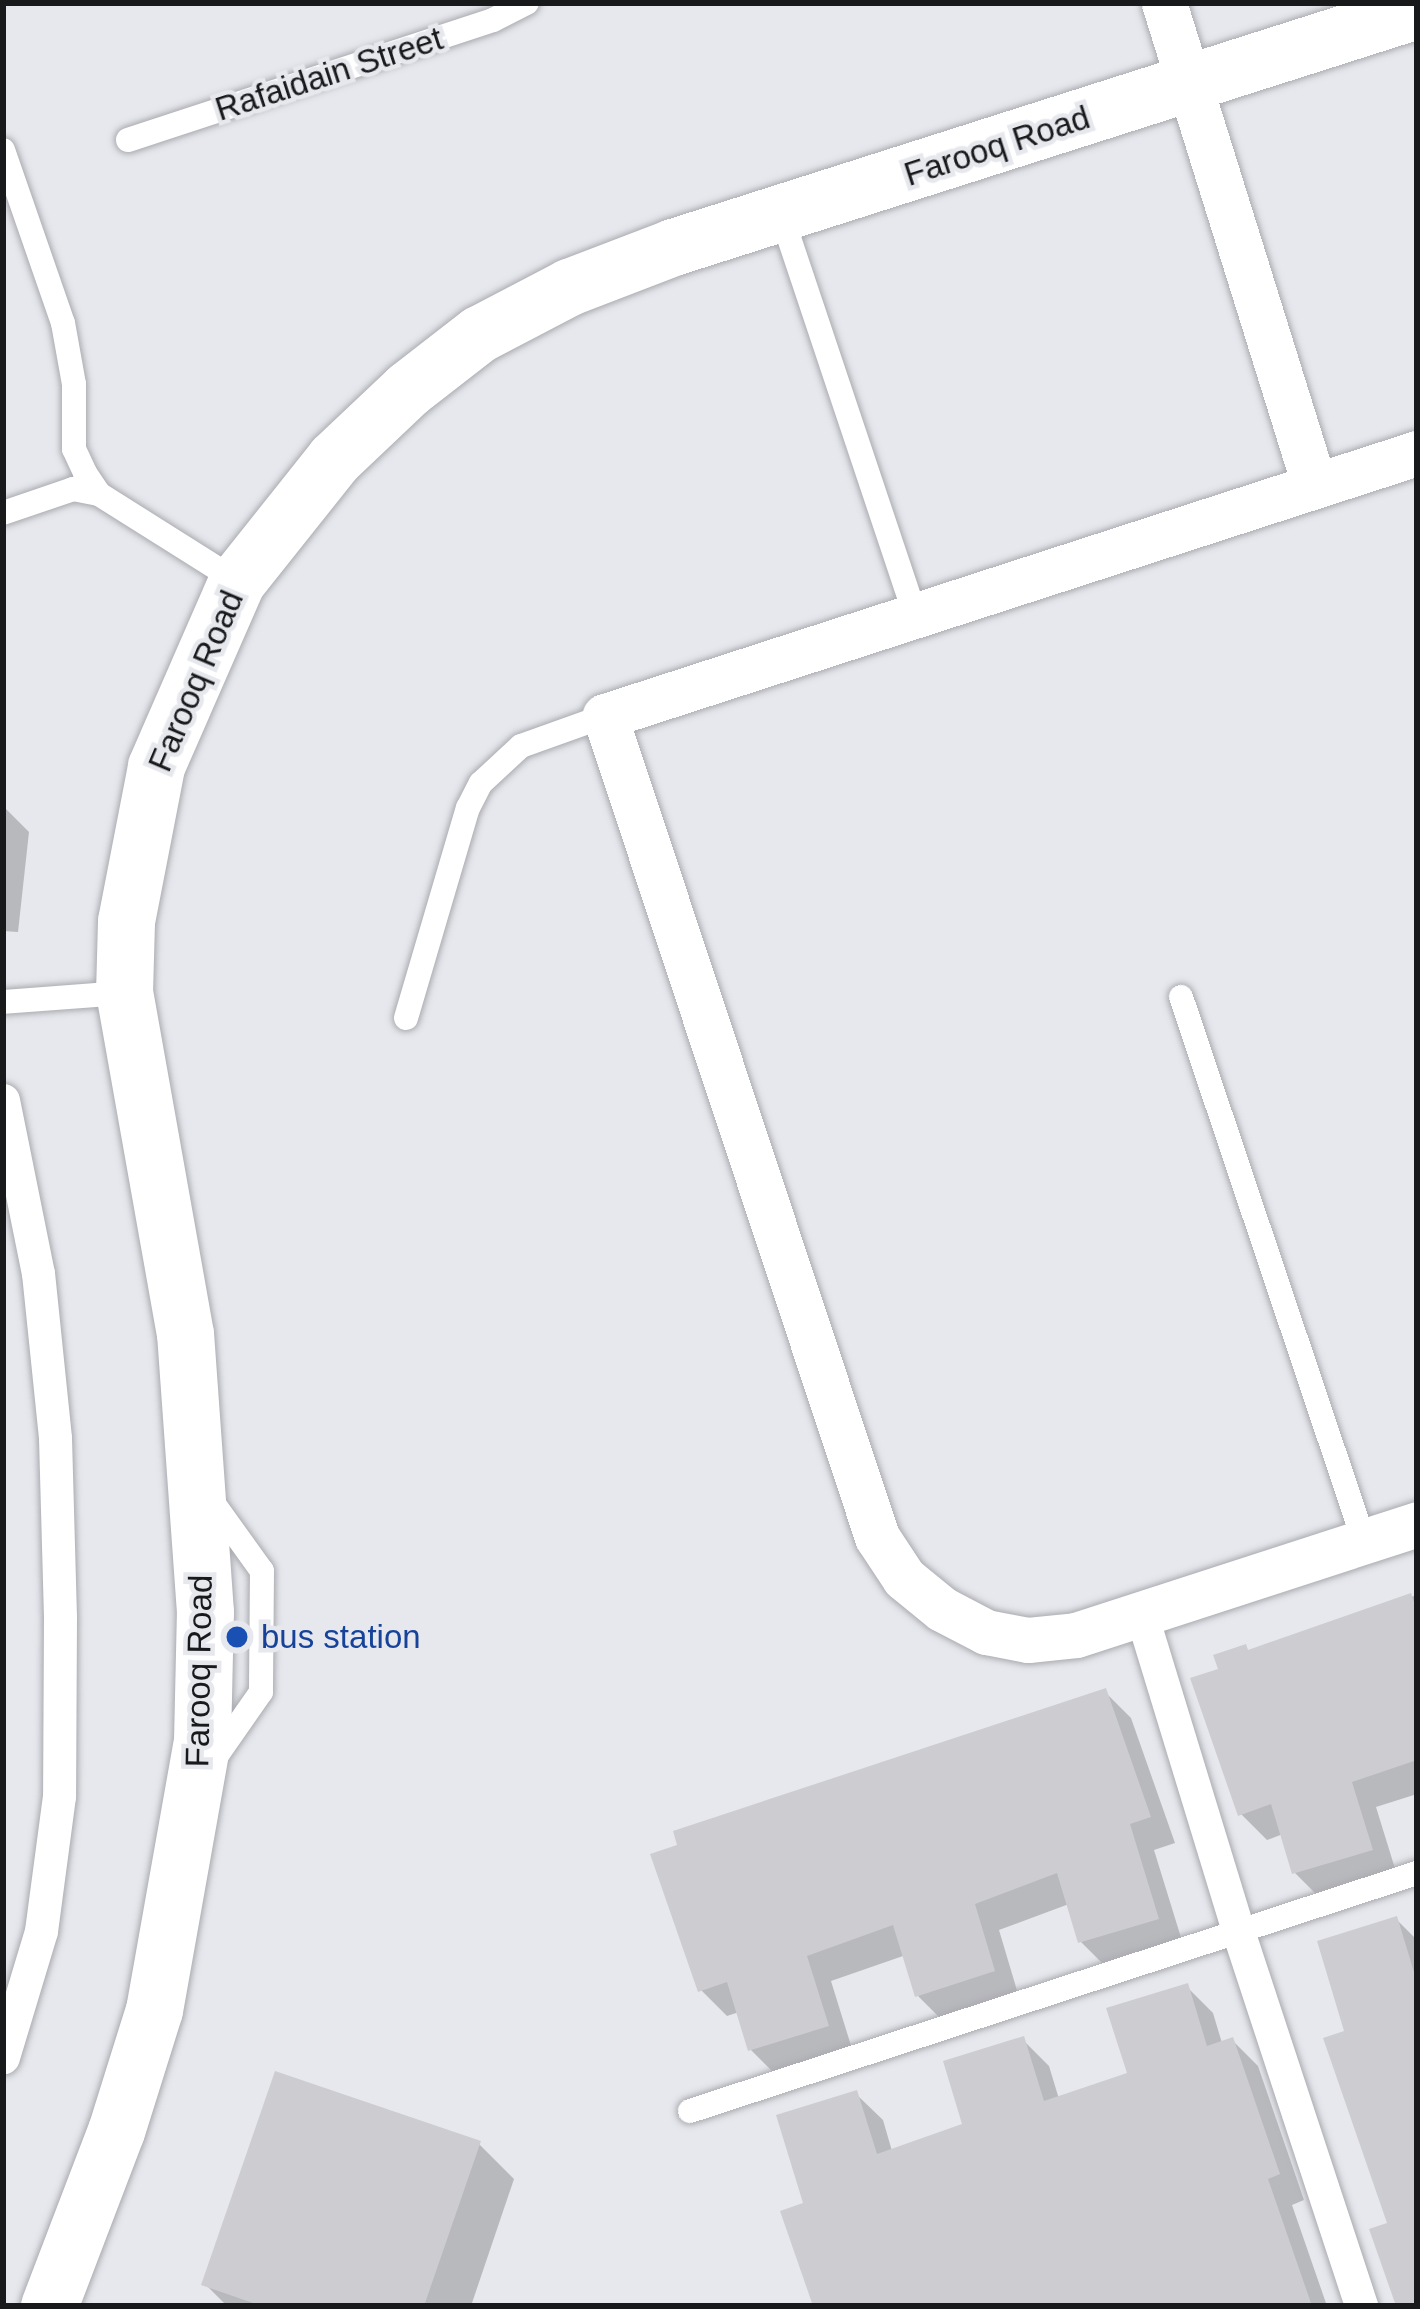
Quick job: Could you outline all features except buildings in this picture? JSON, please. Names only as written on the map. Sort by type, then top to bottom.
[{"type":"street","points":[[1164,3],[1314,484]]},
{"type":"street","name":"Farooq Road","points":[[49,2306],[116,2132],[154,2010],[196,1784],[205,1612],[197,1481],[185,1334],[124,994],[126,921],[156,766],[237,581],[334,459],[408,389],[479,334],[569,287],[1417,10]]},
{"type":"street","points":[[1417,454],[914,612],[604,716],[877,1537],[904,1578],[941,1610],[986,1632],[1028,1640],[1076,1635],[1417,1524]]},
{"type":"street","points":[[3,1100],[41,1297],[55,1438],[60,1617],[59,1796],[44,1909],[3,2057]]},
{"type":"street","points":[[1142,1613],[1238,1931],[1361,2306]]},
{"type":"lane","name":"Rafaidain Street","points":[[128,140],[493,20],[526,3]]},
{"type":"lane","points":[[3,150],[63,322],[74,384],[74,449],[99,494]]},
{"type":"lane","points":[[781,214],[914,612]]},
{"type":"lane","points":[[3,513],[73,490],[99,494],[237,581]]},
{"type":"lane","points":[[406,1018],[468,808],[481,783],[521,746],[604,716]]},
{"type":"lane","points":[[3,1002],[124,994]]},
{"type":"lane","points":[[1181,997],[1364,1541]]},
{"type":"lane","points":[[690,2111],[1417,1873]]},
{"type":"place","name":"bus station","points":[[237,1637]]}]
